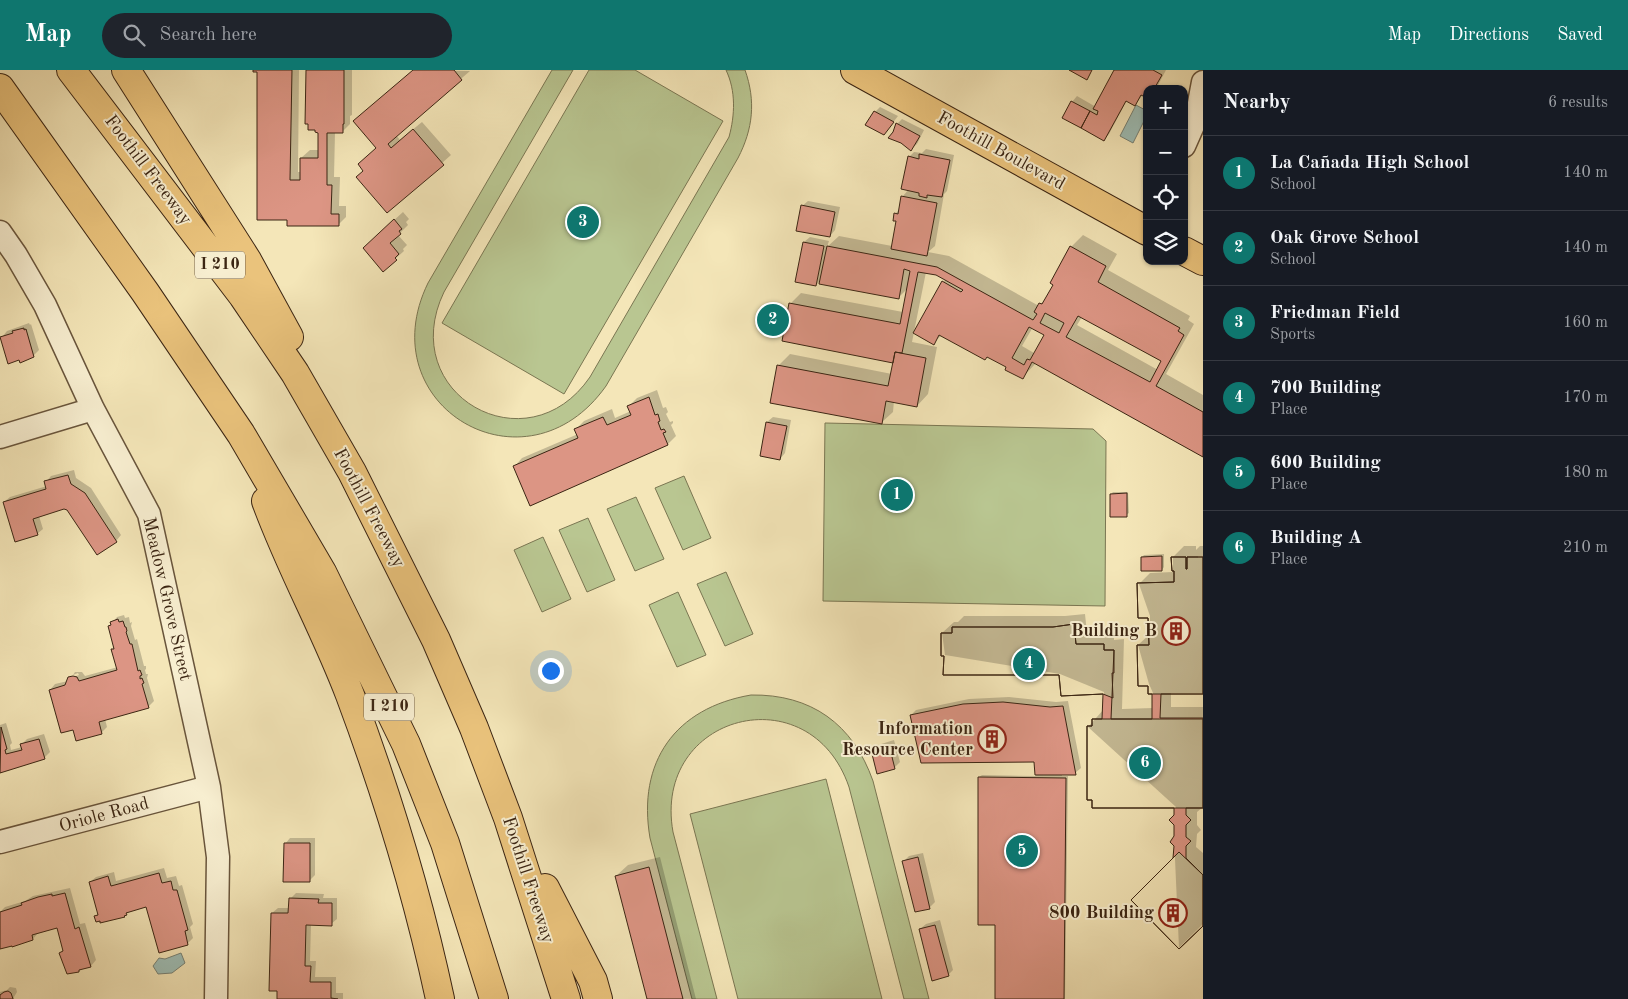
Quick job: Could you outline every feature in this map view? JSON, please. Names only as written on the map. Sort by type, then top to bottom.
[{"type":"main road","name":"Foothill Freeway","points":[[71,70],[243,296],[295,373],[352,472],[436,640],[474,728],[508,818],[566,999]]},
{"type":"main road","points":[[126,70],[247,260],[284,326],[352,472]]},
{"type":"main road","name":"Foothill Boulevard","points":[[855,70],[1143,226]]},
{"type":"main road","name":"I 210","points":[[0,88],[145,292],[241,434],[322,572],[406,744],[445,843],[494,999]]},
{"type":"main road","points":[[1188,253],[1203,261]]},
{"type":"main road","points":[[241,434],[281,542],[313,607],[353,703],[388,803],[411,881],[440,999]]},
{"type":"main road","points":[[508,818],[593,981],[598,999]]},
{"type":"street","points":[[1188,137],[1196,119],[1203,82]]},
{"type":"street","name":"Meadow Grove Street","points":[[0,232],[16,255],[45,305],[93,409],[149,514],[209,787],[218,857],[216,999]]},
{"type":"street","points":[[0,437],[93,409]]},
{"type":"street","name":"Oriole Road","points":[[0,842],[209,787]]},
{"type":"green space","points":[[552,70],[573,70],[444,292],[434,329],[437,361],[452,388],[475,407],[503,417],[534,417],[564,404],[590,377],[729,137],[734,103],[732,86],[726,70],[745,70],[752,104],[750,126],[738,158],[606,386],[573,419],[536,435],[499,436],[464,423],[437,399],[419,367],[415,327],[428,283]]},
{"type":"green space","points":[[589,70],[635,70],[723,121],[564,394],[442,323]]},
{"type":"green space","points":[[825,423],[1093,429],[1106,441],[1105,606],[823,601]]},
{"type":"green space","points":[[684,476],[711,538],[683,550],[655,488]]},
{"type":"green space","points":[[636,497],[664,559],[635,571],[607,509]]},
{"type":"green space","points":[[588,518],[615,580],[587,592],[559,530]]},
{"type":"green space","points":[[543,537],[571,599],[542,612],[514,550]]},
{"type":"green space","points":[[726,572],[753,634],[725,646],[697,584]]},
{"type":"green space","points":[[678,592],[706,655],[677,667],[649,605]]},
{"type":"green space","points":[[751,695],[773,696],[793,700],[811,707],[827,716],[854,743],[873,781],[929,999],[904,999],[849,787],[829,751],[802,729],[771,720],[738,722],[709,736],[686,759],[673,792],[673,832],[717,999],[692,999],[650,838],[647,811],[650,785],[656,763],[667,743],[682,726],[701,712],[724,702]]},
{"type":"green space","points":[[826,779],[882,999],[738,999],[690,814]]},
{"type":"water","points":[[1136,105],[1143,109],[1143,123],[1133,143],[1120,136]]},
{"type":"water","points":[[181,953],[185,963],[172,973],[158,974],[153,966],[159,958],[165,959]]},
{"type":"building","points":[[253,70],[292,70],[290,180],[300,180],[300,158],[318,158],[318,133],[315,130],[308,130],[308,124],[305,124],[306,70],[344,70],[343,133],[327,133],[327,185],[332,185],[331,214],[339,214],[339,226],[287,226],[287,220],[257,220],[257,72],[253,72]]},
{"type":"building","points":[[413,70],[454,70],[462,80],[388,144],[391,148],[413,129],[444,165],[387,213],[356,177],[363,171],[358,164],[376,148],[353,121]]},
{"type":"building","points":[[1069,70],[1092,70],[1087,80]]},
{"type":"building","points":[[1114,70],[1153,70],[1162,75],[1156,85],[1143,85],[1143,96],[1141,95],[1135,106],[1126,101],[1104,141],[1081,128],[1090,111],[1097,115],[1098,111],[1093,109]]},
{"type":"building","points":[[1071,101],[1090,111],[1081,128],[1062,118]]},
{"type":"building","points":[[874,111],[894,122],[884,135],[865,125]]},
{"type":"building","points":[[896,123],[920,136],[911,151],[901,143],[888,138],[893,132]]},
{"type":"building","points":[[919,154],[950,160],[942,197],[927,195],[927,198],[919,196],[919,193],[901,189],[908,156],[919,159]]},
{"type":"building","points":[[901,196],[937,203],[927,256],[891,249],[896,221],[893,221],[894,213],[898,214]]},
{"type":"building","points":[[801,205],[835,212],[830,237],[796,231]]},
{"type":"building","points":[[394,219],[402,229],[399,231],[401,234],[390,243],[399,254],[395,258],[397,260],[383,272],[363,248]]},
{"type":"building","points":[[803,242],[824,246],[816,286],[795,282]]},
{"type":"building","points":[[827,246],[937,267],[1033,320],[1037,314],[1034,312],[1039,303],[1042,304],[1053,285],[1050,283],[1070,246],[1106,266],[1098,282],[1180,328],[1178,331],[1184,335],[1156,386],[1203,412],[1203,457],[1032,362],[1023,379],[1005,370],[1006,367],[987,357],[985,360],[939,335],[934,345],[913,333],[942,281],[961,292],[963,290],[936,275],[918,272],[902,353],[895,352],[893,363],[782,341],[789,303],[900,324],[910,271],[904,269],[899,299],[819,284]],"holes":[[[1045,313],[1064,323],[1059,333],[1040,323]],[[1078,316],[1161,361],[1150,382],[1066,337]],[[1029,327],[1044,335],[1030,360],[1027,359],[1024,365],[1012,358]]]},
{"type":"building","points":[[24,328],[24,330],[26,329],[34,357],[20,363],[19,360],[8,364],[0,337]]},
{"type":"building","points":[[895,352],[926,358],[917,407],[886,401],[882,424],[770,403],[777,365],[888,386]]},
{"type":"building","points":[[649,397],[655,415],[658,414],[661,430],[664,429],[666,432],[663,433],[668,445],[530,506],[513,466],[578,438],[574,429],[603,417],[607,425],[631,415],[627,406]]},
{"type":"building","points":[[766,422],[787,426],[780,460],[760,456]]},
{"type":"building","points":[[68,475],[71,484],[85,493],[117,542],[97,555],[67,510],[64,509],[33,519],[38,535],[15,542],[3,502],[46,489],[44,481]]},
{"type":"building","points":[[1127,493],[1127,517],[1110,517],[1110,494]]},
{"type":"building","points":[[1162,556],[1162,571],[1141,571],[1141,557]]},
{"type":"building","points":[[1171,557],[1186,557],[1187,569],[1187,557],[1203,557],[1203,694],[1161,694],[1160,718],[1203,718],[1203,808],[1186,808],[1186,815],[1191,820],[1186,825],[1186,837],[1191,841],[1186,846],[1186,858],[1203,875],[1203,926],[1179,949],[1131,900],[1173,858],[1174,846],[1170,842],[1174,836],[1174,825],[1169,820],[1174,815],[1174,808],[1092,808],[1092,800],[1087,800],[1087,726],[1092,726],[1092,719],[1102,719],[1103,694],[1061,696],[1059,675],[943,675],[944,656],[941,656],[941,633],[952,633],[952,627],[1053,627],[1074,624],[1076,644],[1104,644],[1104,650],[1114,650],[1111,719],[1152,719],[1152,694],[1148,694],[1148,686],[1138,686],[1137,645],[1149,645],[1148,618],[1138,618],[1137,583],[1174,582]]},
{"type":"building","name":"Building B","points":[[1171,557],[1186,557],[1187,569],[1187,557],[1203,557],[1203,694],[1148,694],[1148,686],[1138,686],[1137,645],[1149,645],[1148,618],[1138,618],[1137,583],[1174,582]]},
{"type":"building","points":[[118,619],[119,622],[123,621],[130,644],[132,644],[138,671],[140,670],[142,675],[140,679],[142,678],[144,683],[142,684],[149,708],[99,722],[102,734],[76,741],[73,730],[61,733],[49,690],[65,685],[68,677],[77,677],[79,681],[117,670],[111,649],[114,649],[108,626],[111,625],[110,622]]},
{"type":"building","points":[[1074,624],[1076,644],[1104,644],[1104,650],[1114,650],[1114,673],[1112,673],[1113,698],[1103,694],[1061,696],[1059,675],[943,675],[944,656],[941,656],[941,633],[952,633],[952,627],[1053,627]]},
{"type":"building","name":"Information Resource Center","points":[[1003,702],[1050,707],[1063,706],[1076,775],[1035,775],[1034,762],[921,763],[910,715],[963,704]]},
{"type":"building","points":[[1092,719],[1203,719],[1203,808],[1092,808],[1092,800],[1087,800],[1087,726],[1092,726]]},
{"type":"building","points":[[1,727],[7,749],[5,750],[6,754],[22,750],[20,744],[39,739],[45,759],[0,773]]},
{"type":"building","points":[[889,745],[895,769],[877,774],[871,750]]},
{"type":"building","points":[[978,777],[1066,778],[1064,999],[995,999],[995,925],[978,925]]},
{"type":"building","points":[[284,843],[310,843],[310,882],[283,882]]},
{"type":"building","name":"800 Building","points":[[1179,852],[1203,875],[1203,926],[1179,949],[1131,900]]},
{"type":"building","points":[[918,857],[930,909],[915,912],[902,861]]},
{"type":"building","points":[[649,867],[683,999],[647,999],[615,876]]},
{"type":"building","points":[[159,873],[162,883],[171,881],[173,890],[177,890],[188,930],[185,931],[188,945],[159,953],[146,907],[126,913],[125,917],[100,923],[100,921],[96,922],[94,916],[98,915],[89,882],[108,876],[111,886]]},
{"type":"building","points":[[65,893],[75,929],[79,927],[91,967],[67,974],[59,953],[63,951],[57,928],[32,935],[33,940],[0,949],[0,912],[22,905],[21,903],[38,897]]},
{"type":"building","points":[[289,898],[319,899],[318,903],[332,903],[332,926],[306,925],[305,966],[311,966],[310,982],[331,982],[331,998],[338,999],[277,999],[277,991],[269,991],[271,913],[288,913]]},
{"type":"building","points":[[935,925],[949,976],[932,981],[919,929]]},
{"type":"building","points":[[8,991],[13,999],[0,999],[0,995]]},
{"type":"place","name":"Friedman Field","points":[[583,222]]},
{"type":"place","name":"Oak Grove School","points":[[773,320]]},
{"type":"place","name":"La Cañada High School","points":[[897,495]]},
{"type":"place","name":"Building B","points":[[1176,631]]},
{"type":"place","name":"700 Building","points":[[1029,664]]},
{"type":"place","name":"Information Resource Center","points":[[992,739]]},
{"type":"place","name":"Building A","points":[[1145,763]]},
{"type":"place","name":"600 Building","points":[[1022,851]]},
{"type":"place","name":"800 Building","points":[[1173,913]]}]
